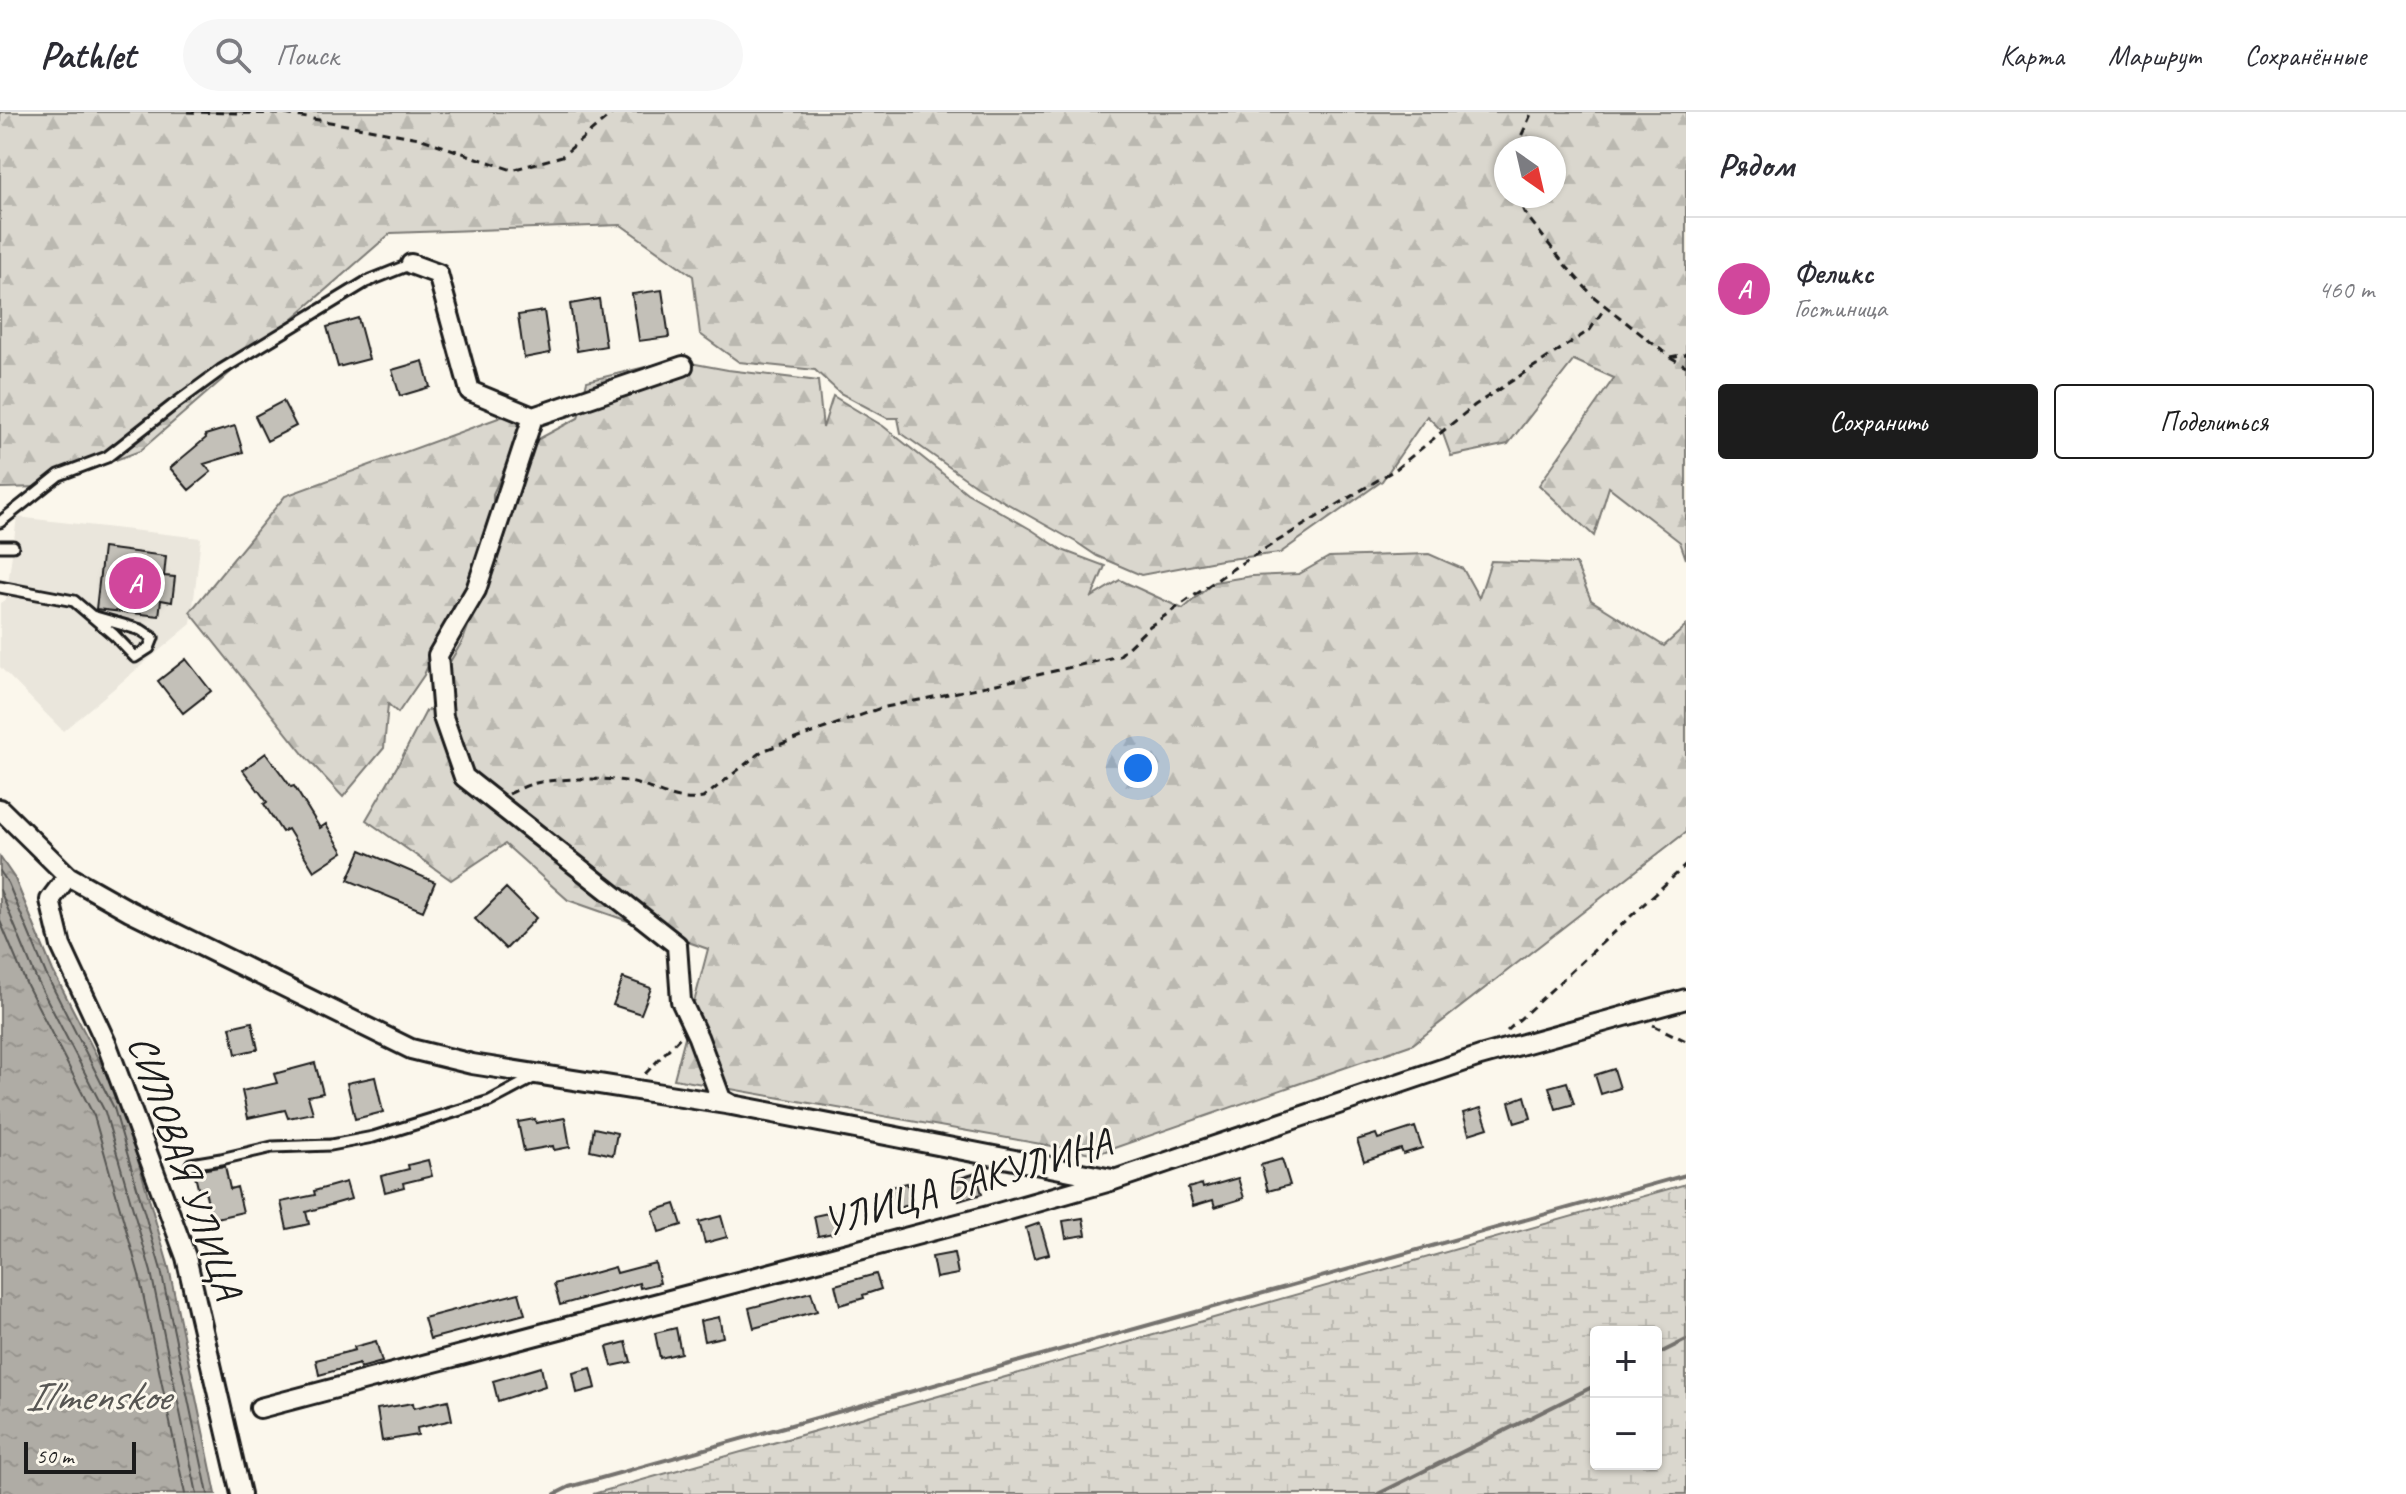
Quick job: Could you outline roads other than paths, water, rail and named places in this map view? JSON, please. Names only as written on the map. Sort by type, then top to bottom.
[{"type":"street","points":[[411,264],[438,274],[470,391],[533,417],[683,366]]},
{"type":"street","points":[[533,417],[476,590],[438,655],[443,717],[464,777],[677,945],[681,1001],[721,1099],[732,1105]]},
{"type":"street","points":[[0,809],[68,876],[144,918],[411,1049],[538,1076],[732,1105],[1114,1180]]},
{"type":"street","name":"СИЛОВАЯ УЛИЦА","points":[[68,876],[50,900],[61,946],[107,1045],[186,1257],[241,1494]]},
{"type":"street","name":"УЛИЦА БАКУЛИНА","points":[[260,1408],[1114,1180],[1480,1056],[1686,999]]},
{"type":"lane","points":[[0,522],[59,475],[107,457],[221,370],[366,282],[411,264]]},
{"type":"lane","points":[[0,546],[13,546]]},
{"type":"lane","points":[[0,587],[74,601],[135,657],[149,648],[153,638],[141,630],[92,616]]},
{"type":"lane","points":[[191,1164],[272,1147],[331,1145],[373,1137],[490,1101],[538,1076]]},
{"type":"water","name":"Il'menskoe","points":[[0,857],[15,879],[53,971],[122,1105],[169,1268],[216,1494],[0,1494]]},
{"type":"waterway","points":[[555,1494],[569,1487],[1686,1175]]},
{"type":"waterway","points":[[1662,1352],[1686,1340]]},
{"type":"waterway","points":[[1378,1494],[1590,1388]]},
{"type":"place","name":"Феликс","points":[[135,583]]}]
